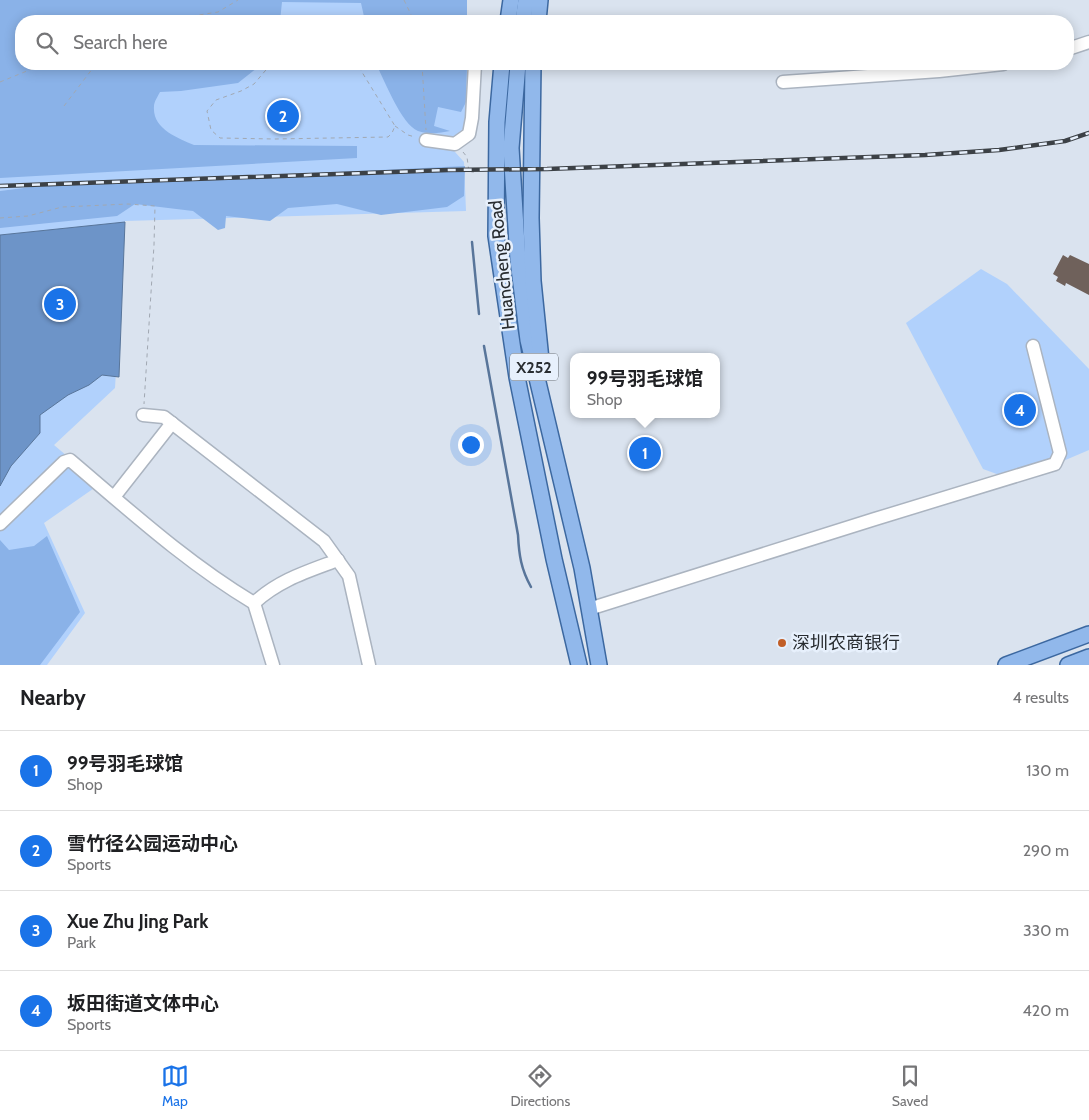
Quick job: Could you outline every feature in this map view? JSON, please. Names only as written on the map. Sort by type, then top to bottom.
[{"type":"main road","points":[[509,15],[511,0]]},
{"type":"main road","points":[[524,15],[526,0]]},
{"type":"main road","points":[[539,15],[540,0]]},
{"type":"main road","name":"Huancheng Road","points":[[501,70],[497,122],[496,236],[517,377],[554,559],[579,665]]},
{"type":"main road","name":"Huancheng Road","points":[[518,70],[511,148],[518,260],[528,340],[582,568],[599,665]]},
{"type":"main road","points":[[533,70],[531,218],[533,281],[550,436]]},
{"type":"main road","points":[[1006,665],[1089,634]]},
{"type":"main road","points":[[1068,665],[1089,657]]},
{"type":"street","points":[[1074,47],[1089,42]]},
{"type":"street","points":[[426,140],[455,144],[469,134],[472,118],[475,70]]},
{"type":"street","points":[[783,82],[948,70]]},
{"type":"street","points":[[589,609],[875,518],[1056,464],[1060,453],[1033,346]]},
{"type":"street","points":[[143,415],[164,417],[324,541],[349,576],[369,665]]},
{"type":"street","points":[[114,497],[172,423]]},
{"type":"street","points":[[0,524],[64,462],[70,460],[182,554],[232,590],[254,603],[273,665]]},
{"type":"street","points":[[254,603],[267,590],[338,560]]},
{"type":"path","points":[[199,15],[218,12],[238,0]]},
{"type":"path","points":[[404,0],[411,15]]},
{"type":"path","points":[[0,82],[29,70]]},
{"type":"path","points":[[64,106],[91,70]]},
{"type":"path","points":[[266,70],[254,84],[216,100],[207,111],[211,130],[220,138],[388,138],[395,126]]},
{"type":"path","points":[[361,70],[395,126],[408,135],[426,140],[422,70]]},
{"type":"path","points":[[467,157],[469,172],[474,172]]},
{"type":"path","points":[[0,218],[28,216],[62,207],[128,204],[154,206],[154,245],[143,415]]},
{"type":"shaded area","points":[[0,0],[467,0],[467,15],[15,15],[15,70],[467,70],[467,126],[447,143],[464,162],[466,211],[125,221],[115,388],[54,445],[100,484],[44,523],[85,613],[47,665],[0,665]]},
{"type":"shaded area","points":[[0,0],[467,0],[467,15],[364,15],[361,3],[282,2],[281,15],[15,15],[15,70],[254,70],[238,83],[160,92],[154,106],[154,114],[157,121],[167,132],[194,145],[357,146],[357,158],[0,178]]},
{"type":"shaded area","points":[[379,70],[467,70],[466,102],[461,112],[438,107],[434,126],[450,131],[426,133],[418,131],[406,120]]},
{"type":"shaded area","points":[[465,166],[464,196],[447,207],[381,215],[337,204],[288,208],[270,221],[226,216],[225,228],[218,230],[193,211],[135,204],[117,216],[0,228],[0,191],[40,186]]},
{"type":"shaded area","points":[[125,222],[119,377],[102,375],[89,385],[68,395],[40,415],[40,433],[11,466],[0,486],[0,235]]},
{"type":"shaded area","points":[[981,269],[1007,284],[1089,369],[1089,450],[1016,481],[983,469],[906,323]]},
{"type":"shaded area","points":[[47,536],[80,612],[40,665],[0,665],[0,540],[9,550],[34,546]]},
{"type":"building","points":[[1063,255],[1068,258],[1070,255],[1089,264],[1089,295],[1066,283],[1065,286],[1056,281],[1058,277],[1053,274]]},
{"type":"waterway","points":[[472,242],[479,314]]},
{"type":"waterway","points":[[484,346],[518,535],[521,562],[531,587]]},
{"type":"railway","points":[[0,186],[925,155],[999,150],[1065,141],[1089,133]]},
{"type":"place","name":"雪竹径公园运动中心","points":[[283,116]]},
{"type":"place","name":"Xue Zhu Jing Park","points":[[60,304]]},
{"type":"place","name":"坂田街道文体中心","points":[[1020,410]]},
{"type":"place","name":"99号羽毛球馆","points":[[645,453]]},
{"type":"place","name":"深圳农商银行","points":[[782,643]]}]
